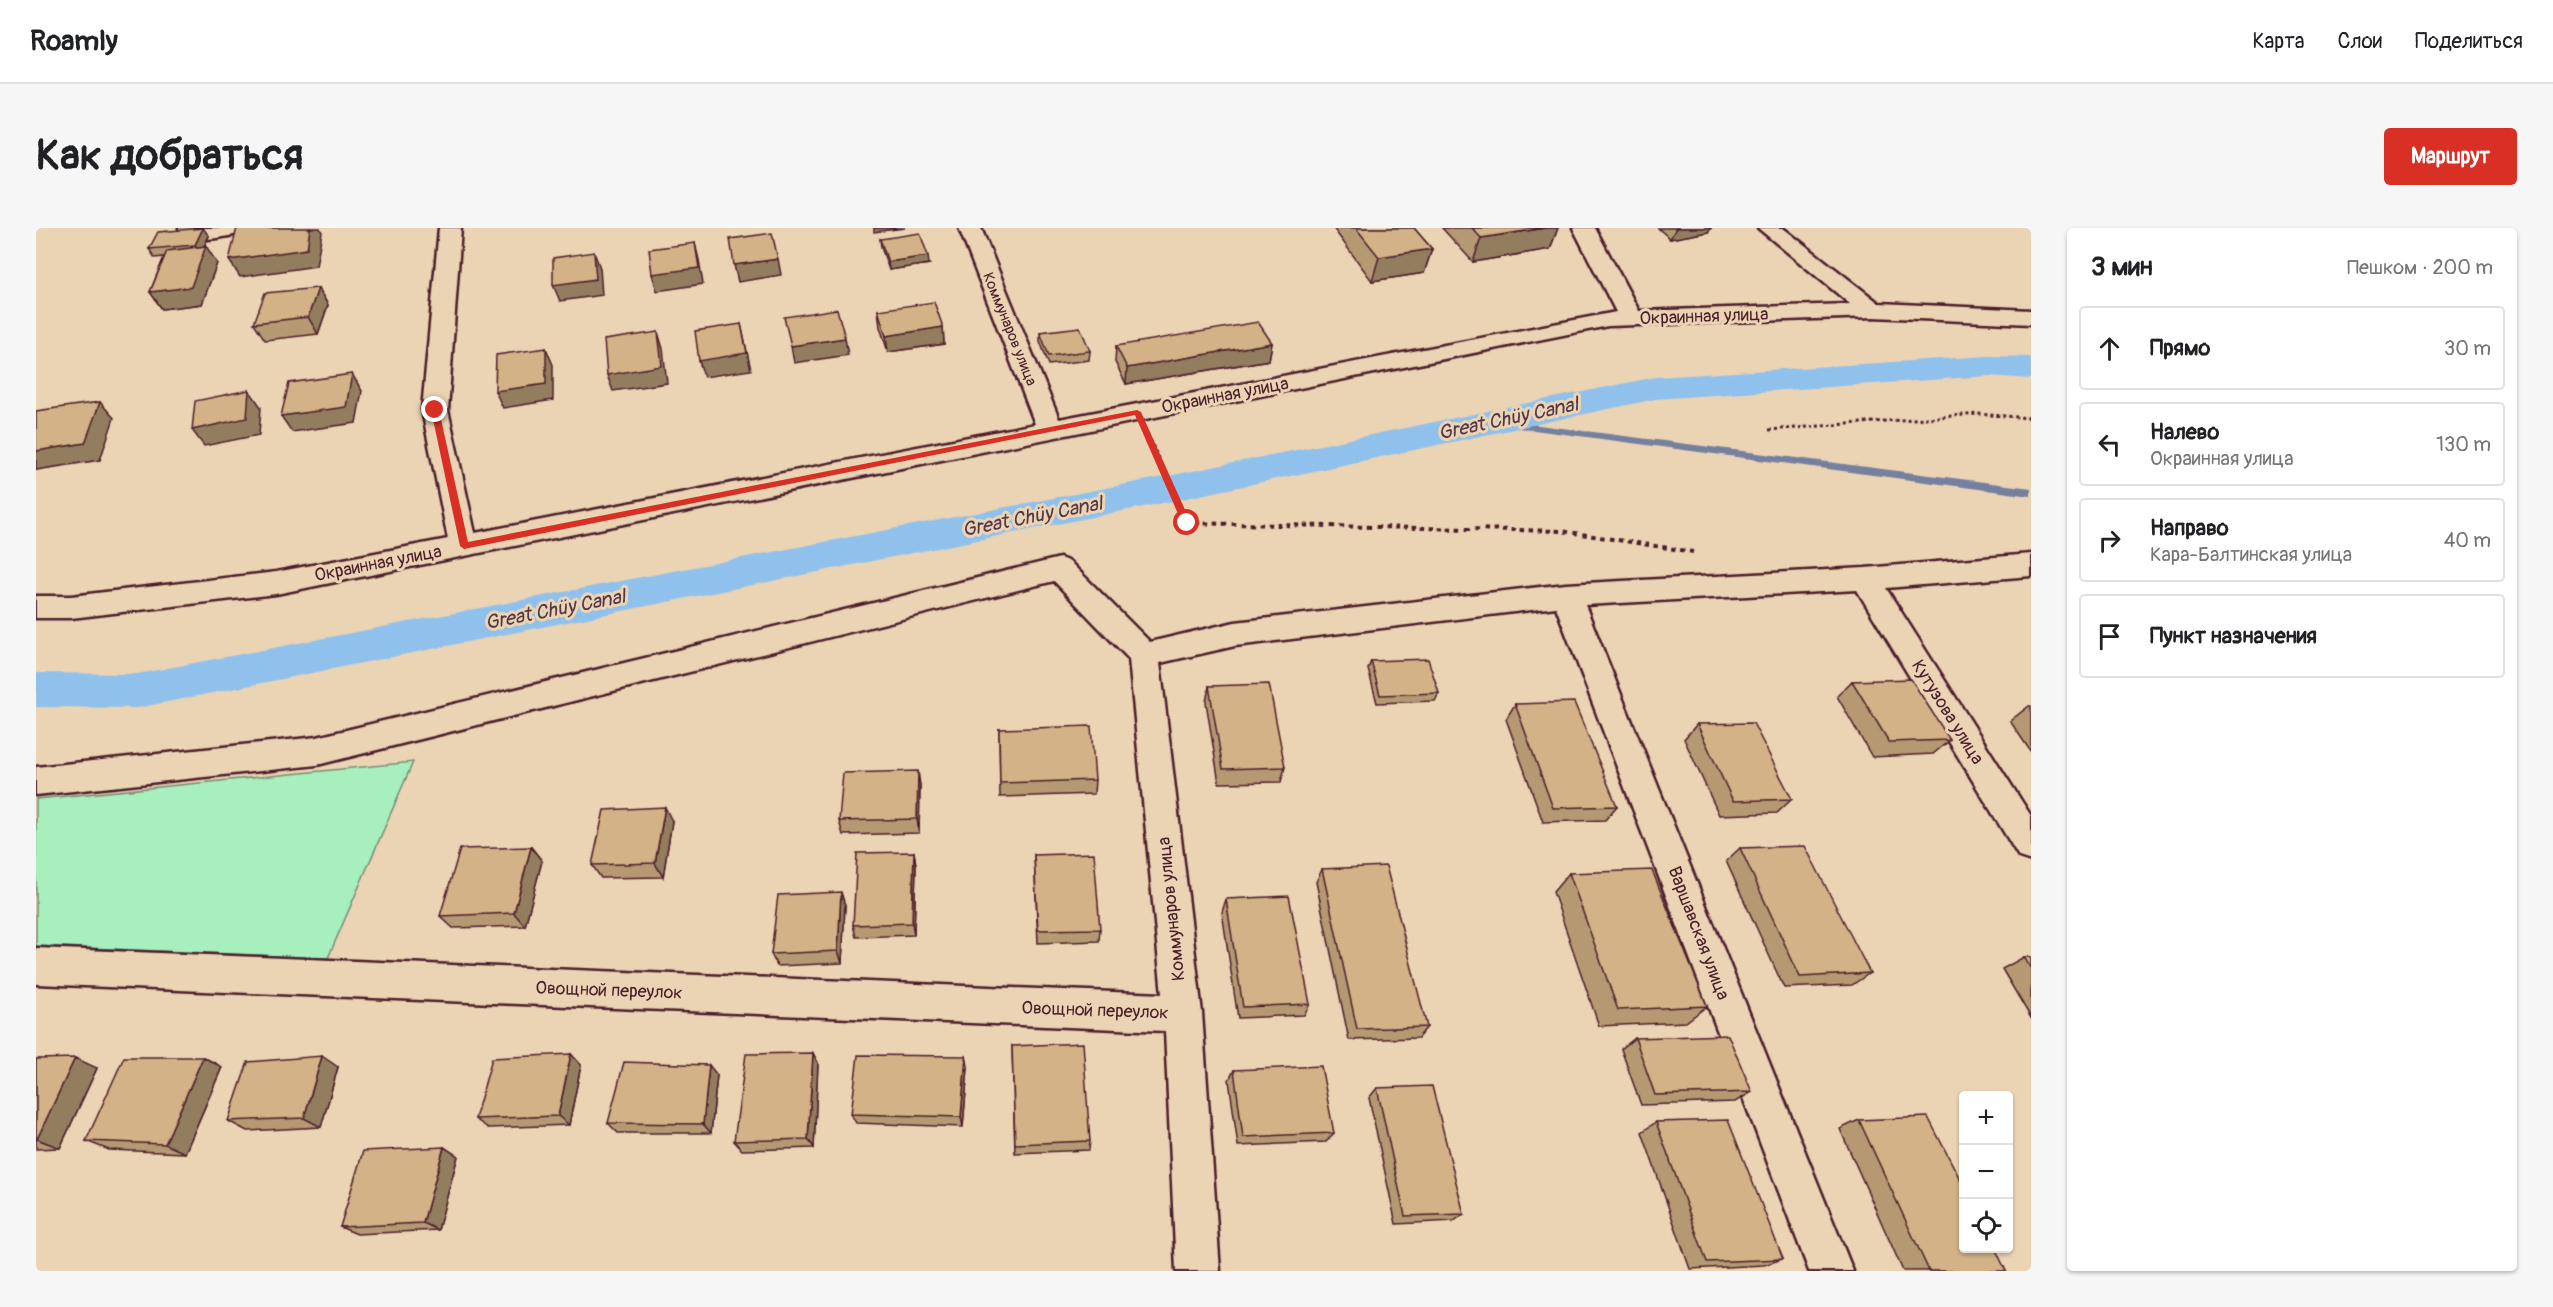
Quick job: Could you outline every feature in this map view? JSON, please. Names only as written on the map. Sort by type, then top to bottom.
[{"type":"street","points":[[190,228],[191,233],[235,228]]},
{"type":"street","points":[[450,228],[435,410],[464,546]]},
{"type":"street","name":"Коммунаров улица","points":[[970,228],[1050,430]]},
{"type":"street","points":[[1584,228],[1631,318]]},
{"type":"street","points":[[1769,228],[1873,310]]},
{"type":"street","name":"Окраинная улица","points":[[36,607],[71,607],[276,583],[1608,319],[1873,310],[2031,317]]},
{"type":"street","points":[[36,781],[317,751],[1060,568],[1144,655],[1235,634],[1566,595],[1865,579],[2031,565]]},
{"type":"street","name":"Кутузова улица","points":[[1865,579],[2031,846]]},
{"type":"street","name":"Варшавская улица","points":[[1566,595],[1831,1271]]},
{"type":"street","name":"Коммунаров улица","points":[[1144,655],[1183,1014],[1198,1271]]},
{"type":"street","name":"Овощной переулок","points":[[36,966],[1183,1014]]},
{"type":"path","points":[[1137,412],[1187,523],[1562,531],[1702,553]]},
{"type":"path","points":[[1769,430],[1978,414],[2031,418]]},
{"type":"green space","points":[[413,762],[328,958],[36,946],[36,799]]},
{"type":"building","points":[[203,228],[195,245],[149,249],[158,232]]},
{"type":"building","points":[[237,228],[310,228],[307,249],[229,260]]},
{"type":"building","points":[[1356,228],[1414,228],[1432,249],[1379,257]]},
{"type":"building","points":[[1472,228],[1545,228],[1481,238]]},
{"type":"building","points":[[772,233],[778,259],[734,265],[730,239]]},
{"type":"building","points":[[920,233],[928,256],[888,262],[880,239]]},
{"type":"building","points":[[695,243],[699,268],[652,274],[649,249]]},
{"type":"building","points":[[206,246],[191,287],[150,292],[167,251]]},
{"type":"building","points":[[594,252],[596,279],[553,285],[553,258]]},
{"type":"building","points":[[318,288],[308,317],[254,323],[265,293]]},
{"type":"building","points":[[934,302],[943,327],[886,336],[878,310]]},
{"type":"building","points":[[837,309],[845,338],[791,346],[784,317]]},
{"type":"building","points":[[1258,322],[1272,343],[1127,368],[1116,346]]},
{"type":"building","points":[[741,324],[747,353],[699,361],[695,331]]},
{"type":"building","points":[[1080,327],[1090,351],[1049,356],[1040,332]]},
{"type":"building","points":[[658,332],[662,366],[607,375],[604,340]]},
{"type":"building","points":[[546,348],[546,384],[495,391],[496,355]]},
{"type":"building","points":[[352,374],[346,407],[281,416],[289,383]]},
{"type":"building","points":[[249,390],[247,418],[192,430],[195,401]]},
{"type":"building","points":[[100,402],[85,443],[36,451],[36,411]]},
{"type":"building","points":[[1428,659],[1439,693],[1380,695],[1371,661]]},
{"type":"building","points":[[1911,679],[1950,740],[1889,742],[1852,681]]},
{"type":"building","points":[[1269,684],[1285,767],[1223,769],[1209,686]]},
{"type":"building","points":[[1574,702],[1617,806],[1553,808],[1515,704]]},
{"type":"building","points":[[1753,723],[1792,799],[1733,801],[1697,724]]},
{"type":"building","points":[[1091,726],[1095,780],[1000,783],[999,729]]},
{"type":"building","points":[[918,771],[917,819],[839,821],[843,773]]},
{"type":"building","points":[[665,807],[655,863],[592,865],[604,810]]},
{"type":"building","points":[[1805,846],[1870,973],[1800,977],[1740,848]]},
{"type":"building","points":[[531,847],[514,913],[440,916],[460,849]]},
{"type":"building","points":[[914,852],[912,923],[853,925],[857,853]]},
{"type":"building","points":[[1094,853],[1100,929],[1038,930],[1034,855]]},
{"type":"building","points":[[1386,866],[1427,1027],[1357,1029],[1322,869]]},
{"type":"building","points":[[1652,870],[1707,1006],[1618,1010],[1569,873]]},
{"type":"building","points":[[841,892],[838,951],[771,954],[778,895]]},
{"type":"building","points":[[1289,896],[1310,1004],[1243,1007],[1226,899]]},
{"type":"building","points":[[2024,957],[2031,957],[2031,969]]},
{"type":"building","points":[[1728,1035],[1752,1092],[1655,1095],[1635,1038]]},
{"type":"building","points":[[1083,1043],[1090,1141],[1015,1144],[1012,1046]]},
{"type":"building","points":[[813,1053],[808,1139],[734,1141],[746,1054]]},
{"type":"building","points":[[571,1054],[558,1116],[475,1119],[492,1058]]},
{"type":"building","points":[[858,1055],[966,1056],[961,1117],[851,1114]]},
{"type":"building","points":[[322,1056],[304,1118],[228,1121],[248,1062]]},
{"type":"building","points":[[124,1057],[203,1057],[165,1144],[86,1141]]},
{"type":"building","points":[[75,1058],[37,1139],[36,1139],[36,1059]]},
{"type":"building","points":[[624,1062],[709,1065],[703,1124],[608,1123]]},
{"type":"building","points":[[1321,1066],[1334,1133],[1243,1137],[1234,1070]]},
{"type":"building","points":[[1432,1086],[1464,1214],[1405,1216],[1377,1088]]},
{"type":"building","points":[[1928,1117],[1959,1177],[1959,1253],[1997,1253],[2006,1271],[1929,1271],[1859,1120]]},
{"type":"building","points":[[1728,1120],[1783,1259],[1707,1262],[1656,1122]]},
{"type":"building","points":[[444,1147],[423,1223],[340,1227],[363,1151]]},
{"type":"waterway","name":"Great Chüy Canal","points":[[36,690],[137,691],[1158,491],[1656,388],[1988,366],[2031,368]]},
{"type":"waterway","points":[[1492,422],[2031,492]]},
{"type":"route","points":[[435,410],[464,546],[1137,412],[1187,523]]}]
